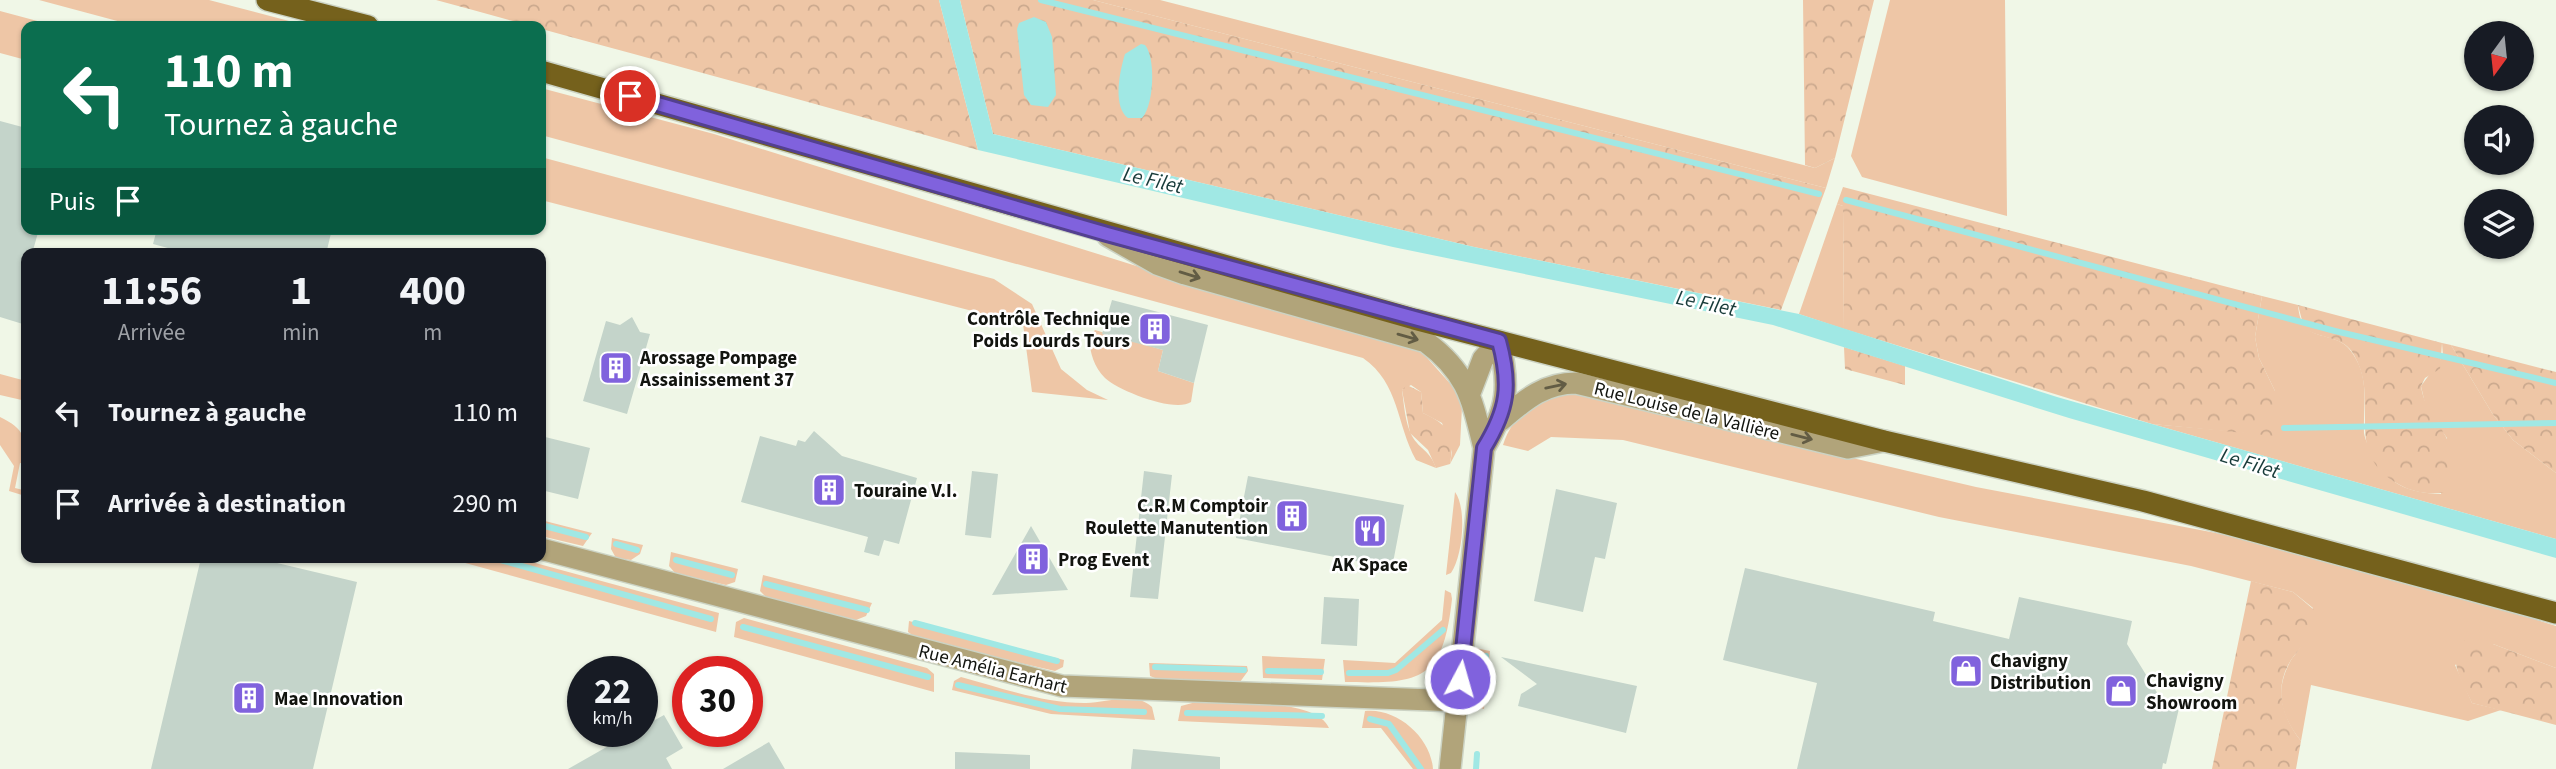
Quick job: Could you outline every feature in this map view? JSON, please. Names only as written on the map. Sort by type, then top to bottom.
[{"type":"main road","points":[[268,0],[349,21]]},
{"type":"main road","points":[[546,72],[1107,234],[1499,341],[1884,441],[2143,501],[2556,613]]},
{"type":"street","name":"Rue Louise de la Vallière","points":[[1107,234],[1157,264],[1185,274],[1426,342],[1454,365],[1470,393],[1484,448],[1450,769]]},
{"type":"street","name":"Rue Louise de la Vallière","points":[[1499,341],[1507,373],[1500,421]]},
{"type":"street","points":[[1470,393],[1483,359],[1499,341]]},
{"type":"street","name":"Rue Louise de la Vallière","points":[[1484,448],[1500,421],[1541,390],[1557,383],[1576,383],[1848,448],[1884,441]]},
{"type":"street","name":"Rue Amélia Earhart","points":[[546,550],[1062,686],[1458,701]]},
{"type":"green space","points":[[39,0],[209,0],[289,21],[117,21]]},
{"type":"green space","points":[[436,0],[939,0],[978,150],[546,30],[546,21],[512,21]]},
{"type":"green space","points":[[960,0],[1093,0],[1826,188],[1781,310],[1474,247],[993,134]]},
{"type":"green space","points":[[1093,0],[1160,0],[1815,168],[1835,158],[1826,188]]},
{"type":"green space","points":[[1803,0],[1874,0],[1835,158],[1815,168],[1805,165]]},
{"type":"green space","points":[[1890,0],[2005,0],[2007,216],[1862,177],[1851,156]]},
{"type":"green space","points":[[0,11],[37,21],[21,21],[21,59],[0,53]]},
{"type":"green space","points":[[546,89],[714,134],[1162,274],[1420,350],[1455,389],[1462,407],[1460,445],[1450,464],[1452,452],[1442,423],[1423,413],[1421,392],[1411,385],[1402,390],[1408,425],[1412,436],[1431,457],[1436,468],[1416,460],[1391,392],[1375,368],[1363,358],[546,136]]},
{"type":"green space","points":[[546,158],[994,279],[1032,304],[1061,369],[1087,390],[1108,400],[1032,392],[1023,324],[546,201]]},
{"type":"green space","points":[[1843,187],[2262,296],[2255,337],[2259,358],[2275,391],[2275,436],[2152,424],[1844,329],[1843,206],[1837,204]]},
{"type":"green space","points":[[1837,204],[1843,206],[1844,329],[1799,314]]},
{"type":"green space","points":[[2262,296],[2298,305],[2305,327],[2338,341],[2353,354],[2364,383],[2364,433],[2368,446],[2391,479],[2418,492],[2441,494],[2447,438],[2426,408],[2421,386],[2443,356],[2442,343],[2451,345],[2492,413],[2513,440],[2556,473],[2556,539],[2152,424],[2275,435],[2275,391],[2259,358],[2255,337]]},
{"type":"green space","points":[[2298,305],[2442,343],[2440,369],[2425,378],[2421,386],[2425,401],[2450,449],[2451,489],[2448,492],[2417,492],[2400,485],[2382,472],[2371,458],[2366,442],[2365,391],[2362,373],[2354,355],[2344,344],[2304,328]]},
{"type":"green space","points":[[1095,330],[1163,350],[1158,371],[1194,383],[1191,402],[1183,405],[1160,403],[1122,389],[1105,378],[1095,364],[1090,349],[1089,338]]},
{"type":"green space","points":[[2451,345],[2556,372],[2556,473],[2513,440],[2492,413]]},
{"type":"green space","points":[[1844,347],[1905,366],[1905,385],[1845,369]]},
{"type":"green space","points":[[0,374],[21,380],[21,400],[0,395]]},
{"type":"green space","points":[[1407,385],[1421,392],[1423,413],[1439,422],[1448,432],[1452,445],[1450,464],[1436,468],[1428,450],[1410,433],[1402,390]]},
{"type":"green space","points":[[1568,391],[1976,487],[2268,543],[2452,593],[2556,626],[2556,668],[2493,644],[2455,665],[2472,703],[2501,710],[2468,721],[2311,685],[2301,741],[2285,714],[2281,695],[2284,675],[2301,646],[2313,608],[2293,592],[2191,566],[1939,517],[1623,440],[1551,437],[1528,451],[1503,445],[1513,424],[1528,409]]},
{"type":"green space","points":[[0,417],[15,426],[21,433],[21,463],[15,488],[21,490],[21,495],[9,491],[14,466],[0,445]]},
{"type":"green space","points":[[1455,492],[1461,509],[1461,544],[1455,565],[1451,573],[1446,575]]},
{"type":"green space","points":[[546,521],[592,533],[583,546],[546,537]]},
{"type":"green space","points":[[612,538],[643,545],[640,554],[631,560],[616,558],[611,549]]},
{"type":"green space","points":[[671,552],[738,569],[735,582],[726,585],[675,573],[669,566]]},
{"type":"green space","points":[[465,563],[535,563],[719,613],[716,632]]},
{"type":"green space","points":[[763,575],[872,603],[866,616],[856,620],[766,597],[760,591]]},
{"type":"green space","points":[[2251,581],[2293,592],[2319,614],[2316,630],[2290,662],[2282,685],[2284,708],[2301,741],[2296,769],[2212,769]]},
{"type":"green space","points":[[1445,590],[1451,593],[1452,599],[1448,626],[1442,647],[1434,662],[1424,672],[1393,681],[1345,682],[1343,660],[1395,663],[1442,620]]},
{"type":"green space","points":[[744,618],[927,668],[934,674],[934,692],[734,637],[736,622]]},
{"type":"green space","points":[[909,621],[1064,660],[1063,667],[1055,671],[918,639],[908,632]]},
{"type":"green space","points":[[2466,640],[2493,644],[2556,668],[2556,725],[2472,703],[2459,675],[2456,660],[2457,645]]},
{"type":"green space","points":[[1475,648],[1490,651],[1484,709],[1469,705]]},
{"type":"green space","points":[[1262,656],[1325,659],[1322,680],[1263,678]]},
{"type":"green space","points":[[1149,663],[1247,666],[1248,671],[1240,682],[1155,678],[1150,676]]},
{"type":"green space","points":[[961,677],[1022,694],[1069,702],[1137,699],[1152,707],[1155,720],[1051,714],[952,690],[954,681]]},
{"type":"green space","points":[[1196,702],[1289,707],[1321,718],[1329,728],[1178,721],[1181,706]]},
{"type":"green space","points":[[1365,711],[1388,714],[1410,726],[1426,746],[1433,769],[1413,769],[1381,728],[1362,728]]},
{"type":"water","name":"Le Filet","points":[[939,0],[960,0],[993,134],[1474,247],[1799,314],[2057,397],[2556,539],[2556,558],[2069,418],[1773,325],[1393,247],[978,150]]},
{"type":"water","points":[[1034,17],[1046,22],[1052,37],[1056,95],[1048,107],[1031,105],[1024,95],[1017,29],[1019,23]]},
{"type":"water","points":[[1141,44],[1149,51],[1151,60],[1151,93],[1142,118],[1128,118],[1120,105],[1121,69],[1125,54]]},
{"type":"building","points":[[0,121],[21,127],[21,235],[37,235],[34,248],[21,248],[21,323],[0,317]]},
{"type":"building","points":[[155,235],[331,235],[327,248],[168,248],[153,244]]},
{"type":"building","name":"Contrôle Technique Poids Lourds Tours","points":[[1112,300],[1208,325],[1194,383],[1158,371],[1163,350],[1102,334]]},
{"type":"building","name":"Arossage Pompage Assainissement 37","points":[[632,317],[640,332],[650,334],[627,414],[583,401],[606,321],[620,325]]},
{"type":"building","name":"Touraine V.I.","points":[[814,431],[842,456],[917,478],[899,544],[884,540],[879,556],[864,552],[868,537],[741,502],[760,436],[796,446],[798,440],[805,442]]},
{"type":"building","points":[[546,437],[590,448],[578,499],[546,491]]},
{"type":"building","points":[[972,471],[998,474],[991,538],[965,535]]},
{"type":"building","points":[[1144,471],[1172,475],[1158,599],[1130,597]]},
{"type":"building","name":"C.R.M Comptoir Roulette Manutention","points":[[1248,476],[1404,505],[1392,568],[1236,538]]},
{"type":"building","points":[[1556,489],[1617,503],[1605,559],[1595,557],[1583,612],[1534,601]]},
{"type":"building","name":"Prog Event","points":[[1031,526],[1068,590],[992,595]]},
{"type":"building","name":"Mae Innovation","points":[[200,563],[277,563],[357,582],[313,769],[151,769]]},
{"type":"building","points":[[1745,568],[1935,612],[1933,621],[2009,639],[2019,597],[2132,621],[2127,644],[2161,699],[2180,704],[2166,764],[2163,763],[2162,769],[1797,769],[1817,683],[1723,660]]},
{"type":"building","points":[[1324,597],[1359,599],[1357,646],[1321,644]]},
{"type":"building","points":[[1501,657],[1637,686],[1626,733],[1518,706],[1521,694],[1537,684]]},
{"type":"building","points":[[664,715],[672,729],[672,747],[683,748],[666,758],[672,769],[568,769],[607,747],[658,747],[658,718]]},
{"type":"building","points":[[769,742],[785,769],[723,769],[763,747]]},
{"type":"building","points":[[1133,749],[1220,757],[1220,769],[1131,769]]},
{"type":"building","points":[[955,752],[1030,755],[1030,769],[955,769]]},
{"type":"waterway","points":[[1041,0],[1819,194]]},
{"type":"waterway","points":[[1846,200],[2335,331],[2556,383]]},
{"type":"waterway","points":[[2284,428],[2556,423]]},
{"type":"waterway","points":[[546,526],[586,537]]},
{"type":"waterway","points":[[616,544],[637,550]]},
{"type":"waterway","points":[[676,560],[732,575]]},
{"type":"waterway","points":[[511,563],[711,619]]},
{"type":"waterway","points":[[766,584],[867,610]]},
{"type":"waterway","points":[[915,623],[1057,661]]},
{"type":"waterway","points":[[743,627],[928,677]]},
{"type":"waterway","points":[[1349,673],[1388,673],[1396,670],[1443,630]]},
{"type":"waterway","points":[[1483,701],[1486,656]]},
{"type":"waterway","points":[[1155,667],[1244,670]]},
{"type":"waterway","points":[[1268,671],[1321,672]]},
{"type":"waterway","points":[[958,685],[1060,709],[1144,712]]},
{"type":"waterway","points":[[1187,713],[1322,716]]},
{"type":"waterway","points":[[1370,719],[1389,724],[1421,769]]},
{"type":"waterway","points":[[1476,769],[1477,754]]},
{"type":"place","name":"Contrôle Technique Poids Lourds Tours","points":[[1155,329]]},
{"type":"place","name":"Arossage Pompage Assainissement 37","points":[[616,368]]},
{"type":"place","name":"Touraine V.I.","points":[[829,490]]},
{"type":"place","name":"C.R.M Comptoir Roulette Manutention","points":[[1292,516]]},
{"type":"place","name":"AK Space","points":[[1370,531]]},
{"type":"place","name":"Prog Event","points":[[1033,559]]},
{"type":"place","name":"Chavigny Distribution","points":[[1966,671]]},
{"type":"place","name":"Chavigny Showroom","points":[[2121,691]]},
{"type":"place","name":"Mae Innovation","points":[[249,698]]},
{"type":"route","points":[[630,96],[1107,234],[1414,320],[1499,341],[1507,373],[1505,403],[1500,421],[1484,448],[1460,679]]}]
